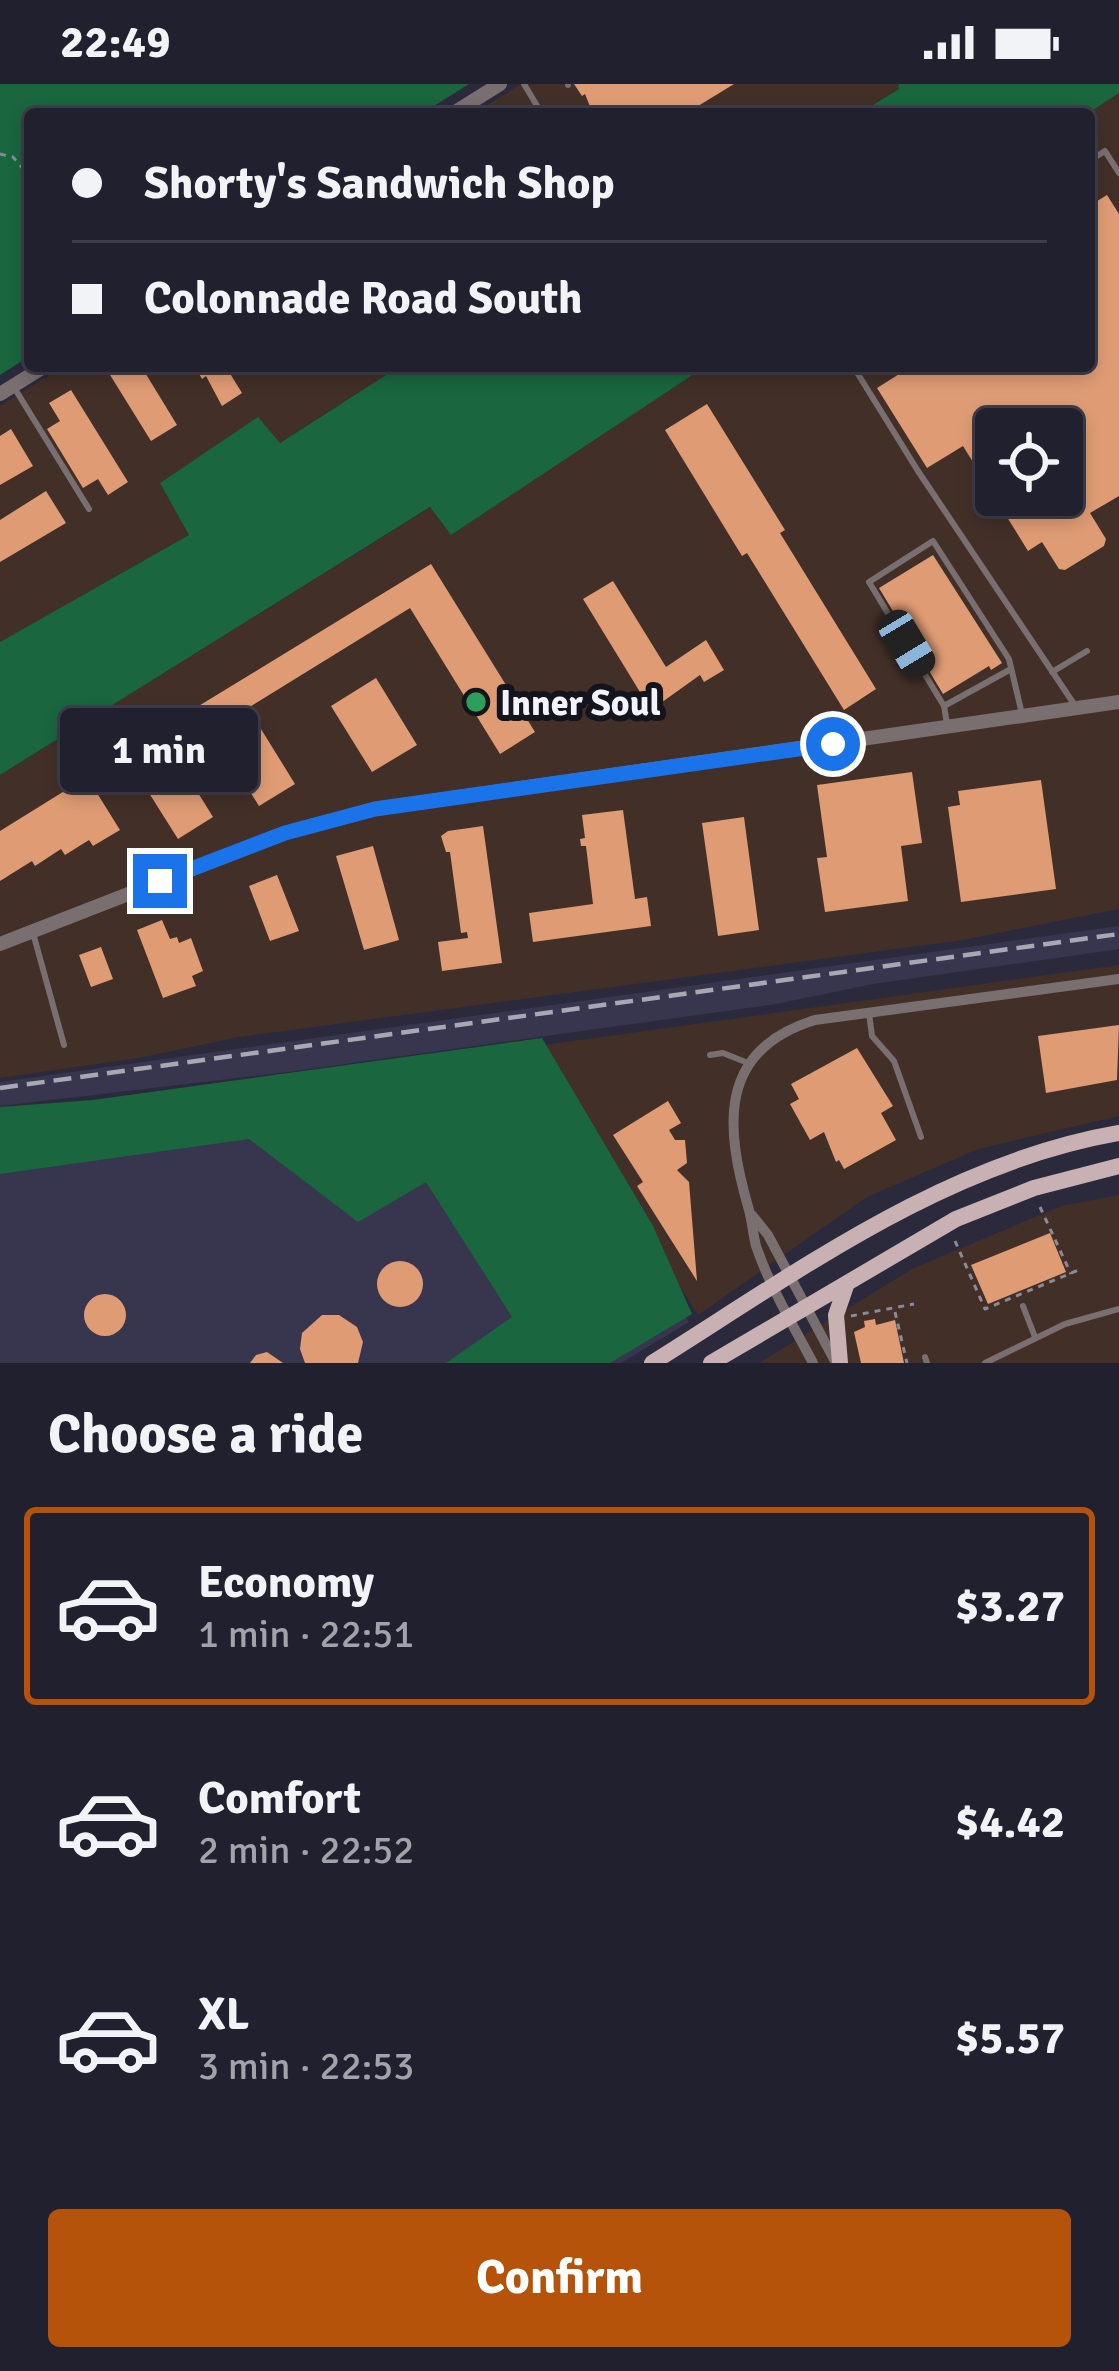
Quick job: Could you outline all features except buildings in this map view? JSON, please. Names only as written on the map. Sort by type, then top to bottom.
[{"type":"main road","points":[[652,1363],[914,1205],[985,1170],[1119,1132]]},
{"type":"main road","points":[[711,1363],[922,1236],[1058,1180],[1119,1166]]},
{"type":"main road","points":[[838,1363],[836,1316],[847,1282]]},
{"type":"street","points":[[462,108],[500,84]]},
{"type":"street","points":[[7,390],[36,372]]},
{"type":"street","points":[[0,944],[285,833],[375,809],[1119,702]]},
{"type":"street","points":[[813,1363],[772,1287],[738,1179],[732,1135],[737,1100],[748,1064],[761,1047],[793,1027],[1119,979]]},
{"type":"street","points":[[750,1213],[838,1363]]},
{"type":"lane","points":[[1095,157],[1105,151],[1119,173]]},
{"type":"lane","points":[[857,372],[1078,710]]},
{"type":"lane","points":[[7,390],[89,509]]},
{"type":"lane","points":[[948,728],[944,706],[869,582],[933,541],[1011,668],[1023,718]]},
{"type":"lane","points":[[1052,672],[1087,651]]},
{"type":"lane","points":[[944,706],[1011,668]]},
{"type":"lane","points":[[32,931],[64,1045]]},
{"type":"lane","points":[[869,1013],[872,1036],[894,1061],[921,1137]]},
{"type":"lane","points":[[710,1055],[723,1053],[748,1064]]},
{"type":"lane","points":[[1023,1306],[1035,1337]]},
{"type":"lane","points":[[985,1363],[1035,1337],[1119,1309]]},
{"type":"path","points":[[1040,1207],[1071,1274]]},
{"type":"path","points":[[955,1241],[985,1309],[1082,1269]]},
{"type":"path","points":[[844,1317],[914,1304]]},
{"type":"path","points":[[895,1310],[908,1363]]},
{"type":"shaded area","points":[[521,84],[898,84],[900,88],[868,108],[483,108]]},
{"type":"shaded area","points":[[1119,93],[1119,909],[963,940],[239,1037],[139,1058],[0,1078],[0,775],[431,507],[451,535],[697,372],[1095,372],[1095,109]]},
{"type":"shaded area","points":[[54,372],[391,372],[279,443],[257,418],[161,482],[189,535],[0,642],[0,406]]},
{"type":"shaded area","points":[[1119,926],[1119,949],[873,984],[776,1004],[288,1072],[0,1106],[0,1082]]},
{"type":"shaded area","points":[[1119,965],[1119,1116],[978,1149],[867,1197],[698,1315],[530,1047]]},
{"type":"shaded area","points":[[524,1051],[689,1322],[621,1363],[0,1363],[0,1168]]},
{"type":"shaded area","points":[[1119,1195],[1119,1363],[759,1363],[912,1269],[1061,1206]]},
{"type":"green space","points":[[0,84],[469,84],[431,108],[24,108],[24,360],[0,375]]},
{"type":"green space","points":[[898,84],[1119,84],[1119,93],[1095,109],[868,108],[899,89]]},
{"type":"green space","points":[[391,372],[697,372],[451,535],[430,507],[0,775],[0,642],[189,535],[160,483],[258,417],[280,443]]},
{"type":"green space","points":[[542,1038],[653,1226],[692,1314],[610,1363],[446,1363],[512,1317],[426,1182],[358,1222],[249,1139],[0,1174],[0,1107],[93,1100]]},
{"type":"railway","points":[[0,1088],[1119,934]]},
{"type":"place","name":"Inner Soul","points":[[476,702]]},
{"type":"route","points":[[160,881],[285,833],[375,809],[833,744]]}]
